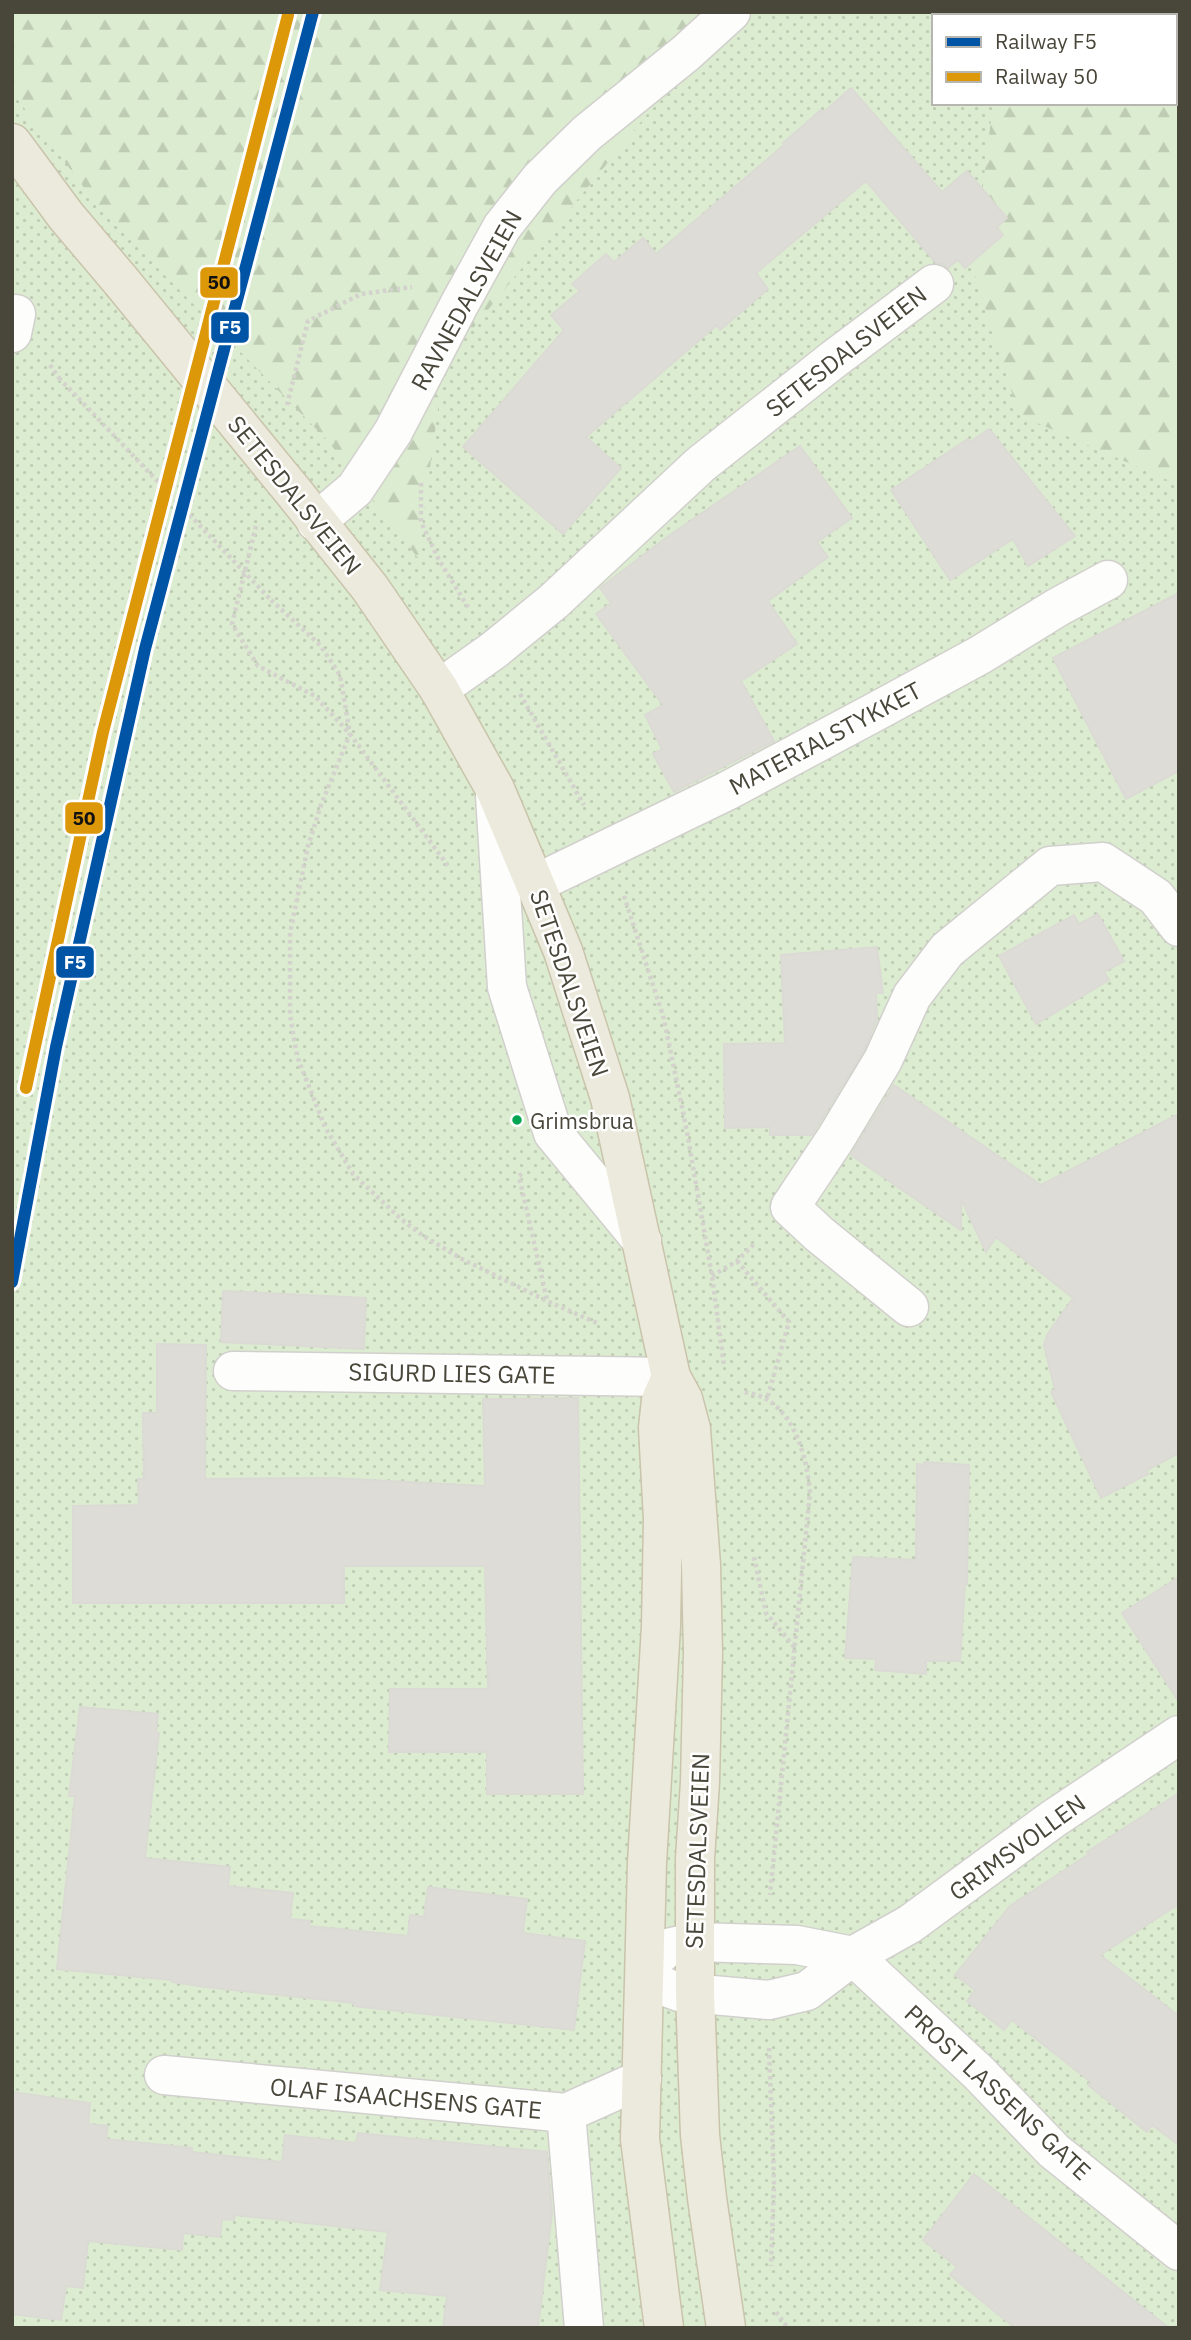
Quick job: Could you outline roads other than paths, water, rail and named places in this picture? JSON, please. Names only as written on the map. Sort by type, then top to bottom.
[{"type":"highway","name":"SETESDALSVEIEN","points":[[12,143],[66,216],[370,589],[439,689],[495,789],[563,951],[610,1098],[671,1377],[683,1399],[691,1429],[701,1565],[703,1653],[694,1942],[700,2135],[726,2328]]},
{"type":"highway","name":"SETESDALSVEIEN","points":[[664,2328],[640,2138],[647,1863],[661,1626],[663,1546],[658,1428],[661,1400],[671,1377]]},
{"type":"street","name":"RAVNEDALSVEIEN","points":[[306,508],[355,489],[393,432],[502,227],[540,179],[587,133],[686,53],[731,12]]},
{"type":"street","name":"SETESDALSVEIEN","points":[[439,689],[494,650],[554,601],[701,464],[934,284]]},
{"type":"street","name":"MATERIALSTYKKET","points":[[535,884],[727,791],[861,720],[1108,580]]},
{"type":"street","points":[[495,789],[507,987],[553,1133],[642,1241]]},
{"type":"street","points":[[909,1307],[790,1207],[883,1060],[912,996],[947,950],[1050,866],[1103,862],[1156,897],[1179,927]]},
{"type":"street","name":"SIGURD LIES GATE","points":[[233,1371],[671,1377]]},
{"type":"street","name":"GRIMSVOLLEN","points":[[645,1967],[657,1984],[679,1992],[769,2000],[807,1991],[853,1956],[910,1924],[1053,1819],[1179,1735]]},
{"type":"street","points":[[645,1967],[667,1948],[694,1942],[797,1945],[853,1956]]},
{"type":"street","name":"PROST LASSENS GATE","points":[[853,1956],[979,2073],[1054,2151],[1179,2251]]},
{"type":"street","name":"OLAF ISAACHSENS GATE","points":[[164,2075],[566,2113],[642,2079]]},
{"type":"street","points":[[566,2113],[584,2328]]},
{"type":"rail line","name":"F5","points":[[12,1282],[56,1047],[145,649],[313,12]]},
{"type":"rail line","name":"50","points":[[26,1088],[103,732],[288,15]]},
{"type":"place","name":"Grimsbrua","points":[[517,1120]]}]
